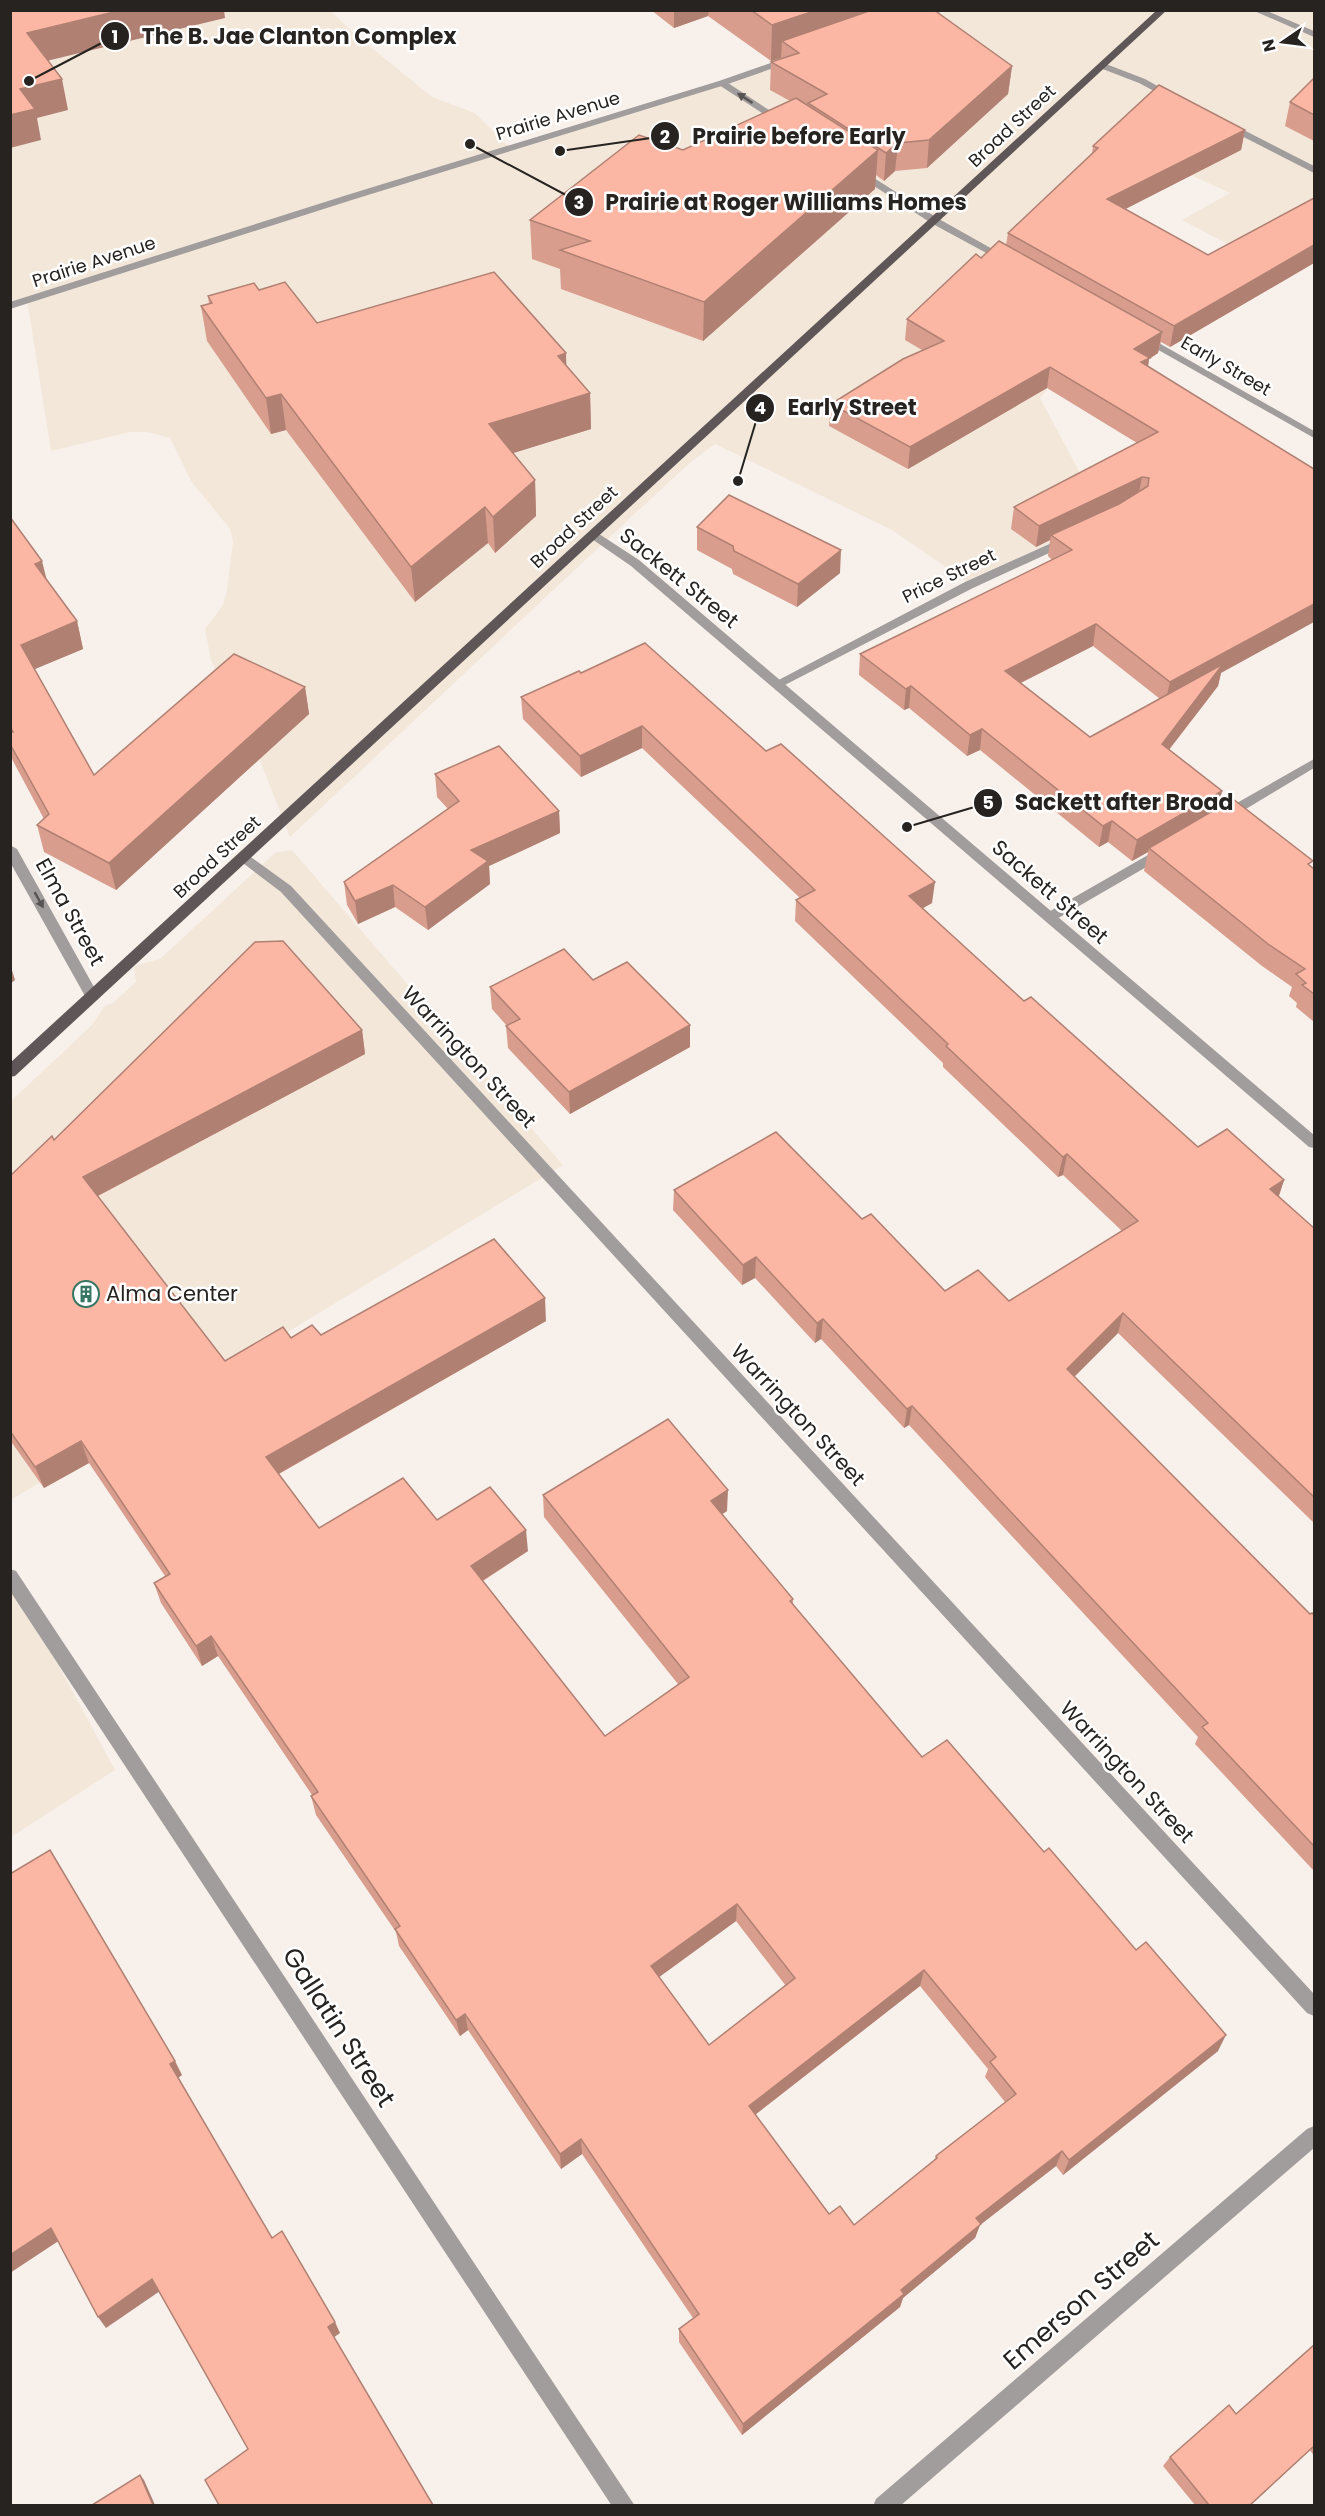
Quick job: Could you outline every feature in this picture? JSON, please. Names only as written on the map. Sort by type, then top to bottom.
[{"type":"main road","name":"Broad Street","points":[[10,1072],[593,534],[873,280],[1163,10]]},
{"type":"street","points":[[911,20],[942,10]]},
{"type":"street","points":[[1256,10],[1314,34]]},
{"type":"street","name":"Prairie Avenue","points":[[10,306],[722,83],[795,58]]},
{"type":"street","points":[[1103,66],[1142,81],[1182,102]]},
{"type":"street","points":[[722,83],[792,129]]},
{"type":"street","points":[[1212,117],[1314,170]]},
{"type":"street","points":[[852,167],[935,221],[1015,264]]},
{"type":"street","name":"Early Street","points":[[1129,329],[1314,435]]},
{"type":"street","name":"Sackett Street","points":[[593,534],[635,563],[1314,1143]]},
{"type":"street","name":"Price Street","points":[[777,684],[969,585],[1080,534]]},
{"type":"street","points":[[1214,822],[1314,763]]},
{"type":"street","points":[[1050,917],[1173,846]]},
{"type":"street","name":"Elma Street","points":[[10,849],[92,996]]},
{"type":"street","name":"Warrington Street","points":[[244,857],[294,897],[1314,2007]]},
{"type":"street","name":"Gallatin Street","points":[[10,1576],[625,2505]]},
{"type":"street","name":"Emerson Street","points":[[883,2505],[1314,2136]]},
{"type":"shaded area","points":[[10,11],[331,11],[350,30],[432,97],[475,113],[508,146],[730,80],[856,34],[949,11],[1314,11],[1314,200],[1235,248],[1182,220],[1230,193],[1114,140],[1031,364],[1047,390],[1040,398],[1088,488],[1113,515],[966,581],[892,530],[715,444],[692,461],[627,521],[290,837],[257,753],[231,708],[211,660],[205,629],[223,605],[227,590],[233,542],[230,529],[191,481],[170,438],[147,432],[130,432],[51,451],[27,300],[11,305]]},
{"type":"shaded area","points":[[292,850],[563,1165],[11,1500],[11,1101],[91,1026],[105,1006],[113,1003],[136,982],[134,966],[160,959],[275,853]]},
{"type":"shaded area","points":[[10,1576],[115,1770],[11,1837],[10,1837]]},
{"type":"building","points":[[10,10],[122,10],[27,33],[62,79],[20,89],[35,109],[10,115]]},
{"type":"building","points":[[751,10],[817,10],[772,25]]},
{"type":"building","points":[[872,10],[934,10],[1012,66],[929,140],[898,143],[886,153],[808,103],[827,94],[771,62],[799,53],[782,41]]},
{"type":"building","points":[[1314,78],[1314,115],[1290,102]]},
{"type":"building","points":[[1159,85],[1245,130],[1107,199],[1208,255],[1314,198],[1314,245],[1174,326],[1008,233],[1098,148],[1093,146]]},
{"type":"building","points":[[796,98],[878,150],[704,302],[560,250],[590,241],[530,220],[639,135],[683,150]]},
{"type":"building","points":[[999,241],[1162,332],[1134,349],[1150,358],[1141,362],[1314,469],[1314,604],[1170,682],[1096,624],[1005,671],[1090,737],[1223,664],[1162,744],[1222,791],[1137,840],[1112,821],[1103,826],[982,729],[970,735],[911,686],[906,689],[860,654],[1072,550],[1051,535],[1119,504],[1148,486],[1149,478],[1142,477],[1039,526],[1014,507],[1158,432],[1050,367],[910,447],[831,404],[903,359],[944,341],[907,319],[976,254],[981,258]]},
{"type":"building","points":[[494,272],[566,353],[558,356],[590,393],[489,424],[535,480],[493,517],[485,507],[411,567],[281,394],[266,398],[201,306],[212,303],[208,296],[254,283],[259,290],[285,282],[317,323]]},
{"type":"building","points":[[729,495],[841,550],[798,584],[734,551],[733,546],[697,527]]},
{"type":"building","points":[[10,517],[42,561],[35,564],[77,621],[21,645],[94,775],[234,654],[305,687],[109,863],[37,825],[49,814],[10,744],[10,732],[13,732],[10,726]]},
{"type":"building","points":[[645,643],[766,751],[781,744],[935,882],[909,896],[1024,1001],[1031,997],[1198,1147],[1227,1129],[1284,1180],[1270,1189],[1314,1228],[1314,1497],[1123,1313],[1067,1369],[1310,1614],[1314,1615],[1314,1846],[1202,1727],[1208,1723],[912,1406],[907,1409],[823,1319],[817,1323],[756,1257],[743,1265],[674,1190],[776,1132],[862,1219],[871,1214],[945,1291],[978,1270],[1009,1301],[1138,1221],[1067,1154],[1063,1157],[796,900],[815,890],[642,726],[580,756],[521,697],[579,671],[581,673]]},
{"type":"building","points":[[499,746],[559,811],[471,850],[488,861],[425,907],[393,885],[355,901],[344,882],[459,801],[435,774]]},
{"type":"building","points":[[1233,799],[1313,861],[1308,864],[1314,869],[1314,994],[1302,985],[1306,983],[1296,974],[1305,969],[1268,944],[1149,848]]},
{"type":"building","points":[[283,941],[362,1030],[83,1177],[225,1361],[283,1327],[291,1338],[312,1325],[321,1335],[494,1239],[545,1298],[266,1457],[319,1528],[403,1478],[437,1520],[490,1487],[526,1530],[471,1566],[605,1736],[689,1677],[543,1495],[668,1419],[728,1490],[711,1501],[793,1599],[790,1601],[922,1757],[947,1740],[1044,1852],[1049,1848],[1136,1950],[1146,1942],[1226,2035],[1069,2160],[1062,2151],[976,2218],[981,2224],[901,2290],[904,2294],[743,2424],[679,2329],[699,2314],[581,2139],[560,2154],[465,2014],[456,2020],[395,1929],[400,1926],[311,1796],[318,1792],[211,1636],[196,1646],[154,1583],[170,1574],[81,1441],[35,1467],[10,1431],[10,1176],[52,1136],[54,1140],[255,942]],"holes":[[[737,1904],[795,1978],[709,2045],[651,1966]],[[924,1970],[996,2057],[990,2062],[1016,2094],[936,2156],[937,2158],[854,2225],[840,2206],[829,2214],[749,2106]]]},
{"type":"building","points":[[564,949],[593,980],[627,962],[690,1025],[569,1092],[506,1026],[520,1019],[490,987]]},
{"type":"building","points":[[50,1850],[175,2061],[170,2064],[272,2238],[282,2231],[335,2322],[328,2327],[433,2505],[219,2505],[205,2480],[248,2449],[152,2279],[98,2317],[51,2228],[10,2255],[10,1874]]},
{"type":"building","points":[[1314,2345],[1314,2446],[1250,2505],[1209,2505],[1170,2457],[1229,2405],[1236,2414]]},
{"type":"building","points":[[140,2475],[153,2505],[92,2505]]},
{"type":"place","name":"The B. Jae Clanton Complex","points":[[29,81]]},
{"type":"place","name":"Prairie at Roger Williams Homes","points":[[470,144]]},
{"type":"place","name":"Prairie before Early","points":[[560,151]]},
{"type":"place","name":"Early Street","points":[[738,481]]},
{"type":"place","name":"Sackett after Broad","points":[[907,827]]},
{"type":"place","name":"Alma Center","points":[[86,1294]]}]
